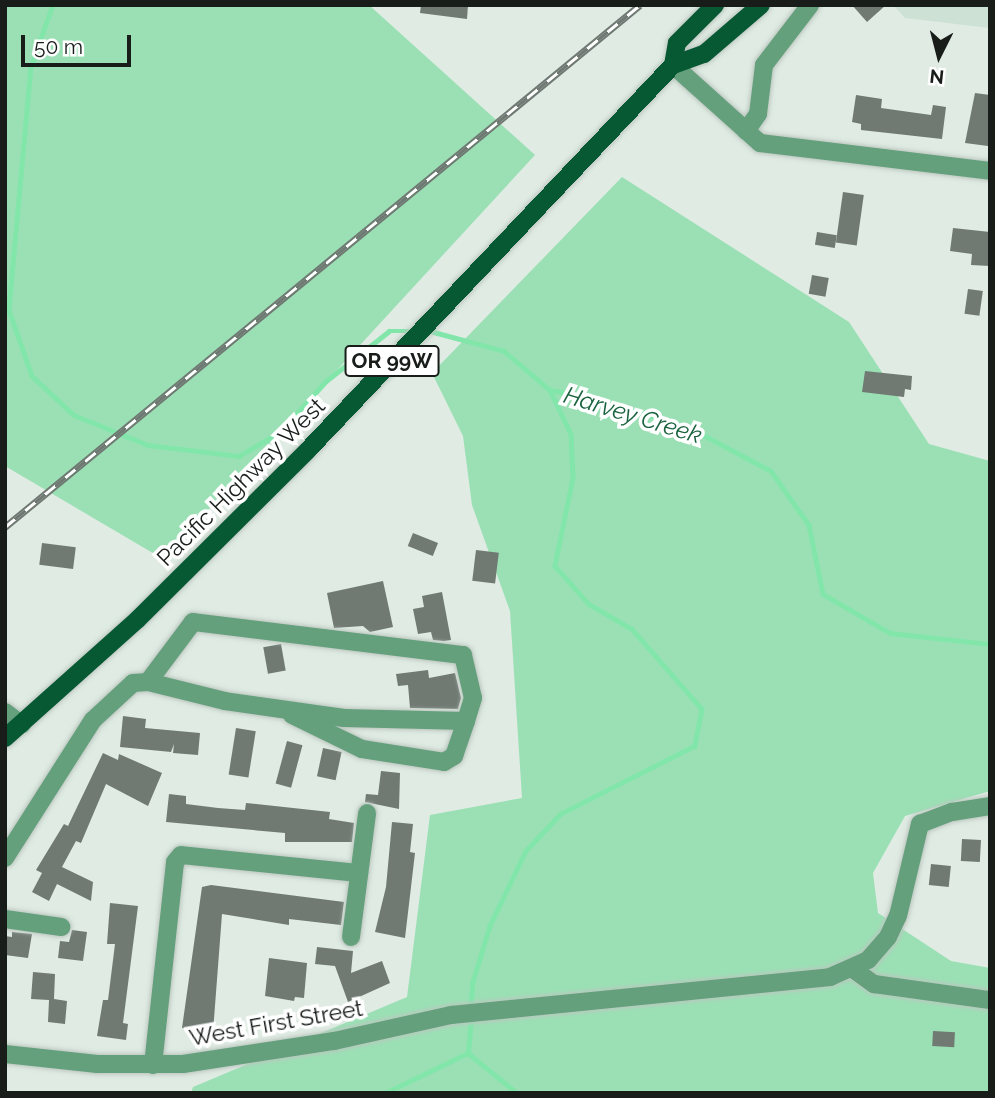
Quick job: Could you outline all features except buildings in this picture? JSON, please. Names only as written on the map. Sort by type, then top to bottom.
[{"type":"main road","name":"Pacific Highway West","points":[[673,65],[677,43],[715,5]]},
{"type":"main road","name":"Pacific Highway West","points":[[5,738],[200,559],[307,451],[580,159],[673,65],[704,54],[761,5]]},
{"type":"street","points":[[746,131],[758,114],[764,65],[810,5]]},
{"type":"street","points":[[673,65],[760,143],[775,148],[990,171]]},
{"type":"street","points":[[148,682],[193,622],[463,655],[473,698],[454,756],[444,762],[362,749],[281,709]]},
{"type":"street","points":[[5,859],[93,720],[133,683],[148,682],[281,709],[396,722],[466,721]]},
{"type":"street","points":[[5,712],[22,725]]},
{"type":"street","points":[[990,806],[952,812],[920,824],[898,916],[888,937],[868,960],[853,969],[874,984],[990,1000]]},
{"type":"street","points":[[351,937],[367,813]]},
{"type":"street","points":[[153,1065],[175,862],[181,855],[359,873]]},
{"type":"street","points":[[5,919],[61,927]]},
{"type":"street","name":"West First Street","points":[[5,1054],[153,1065],[334,1041],[401,1024],[553,1003],[804,981],[853,969]]},
{"type":"shaded area","points":[[893,5],[990,5],[990,28],[905,18]]},
{"type":"green space","points":[[5,5],[369,5],[535,155],[163,559],[5,466]]},
{"type":"green space","points":[[622,177],[849,322],[929,444],[990,461],[990,791],[905,816],[873,873],[878,913],[951,961],[990,968],[990,1093],[191,1093],[193,1087],[407,997],[430,815],[522,798],[510,611],[472,505],[463,436],[432,373]]},
{"type":"waterway","points":[[53,5],[31,67],[9,310],[32,376],[74,415],[148,445],[239,456],[280,432],[326,381],[389,331],[415,331]]},
{"type":"waterway","points":[[430,331],[504,351],[550,390],[571,434],[573,478],[555,566],[589,604],[632,629],[702,709],[695,746],[561,814],[526,851],[490,926],[473,982],[471,1007]]},
{"type":"waterway","name":"Harvey Creek","points":[[550,390],[596,398],[694,430],[771,471],[809,525],[823,594],[890,633],[990,644]]},
{"type":"waterway","points":[[468,1053],[471,1019]]},
{"type":"waterway","points":[[468,1053],[517,1093]]},
{"type":"waterway","points":[[385,1093],[468,1053]]},
{"type":"railway","points":[[5,527],[640,5]]}]
